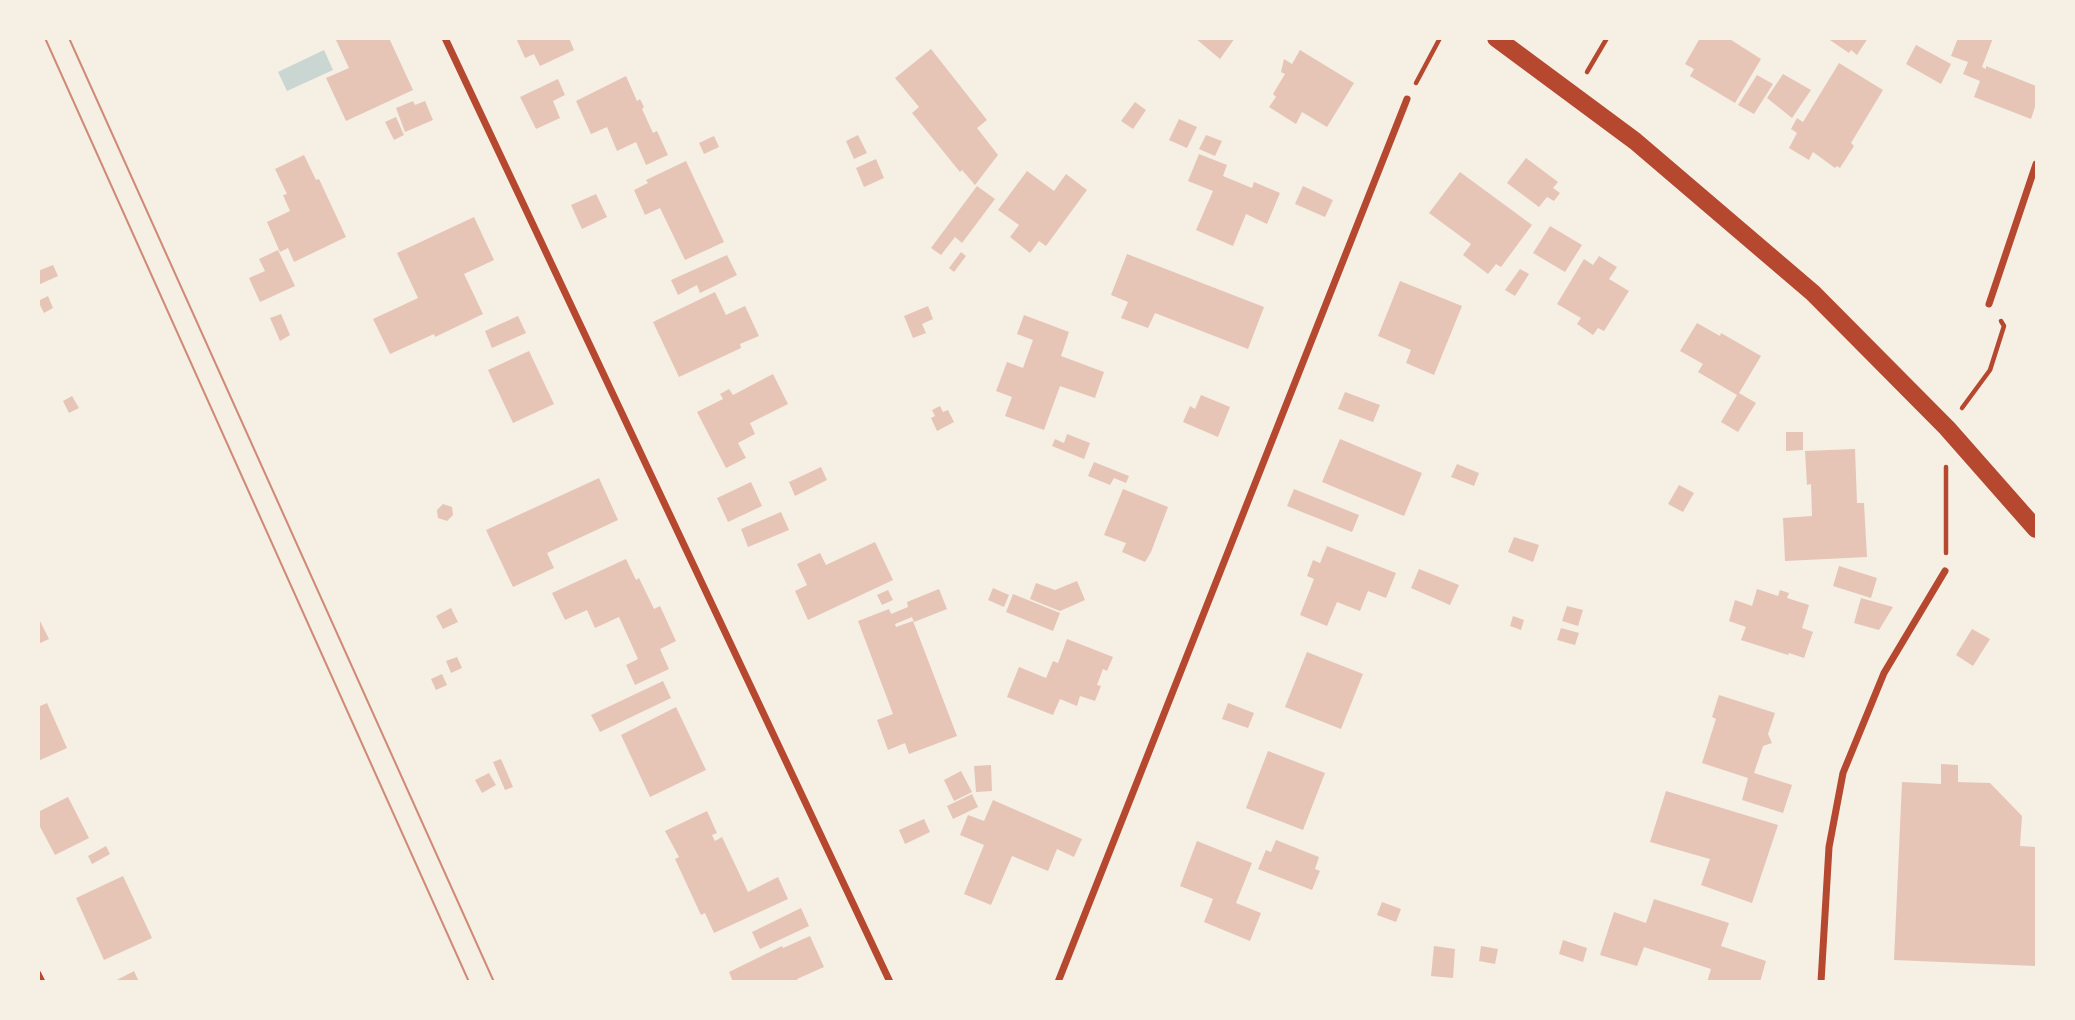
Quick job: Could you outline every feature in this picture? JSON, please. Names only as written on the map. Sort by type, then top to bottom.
[{"type":"main road","points":[[1496,38],[1635,141],[1813,293],[1947,428],[2036,529]]},
{"type":"street","points":[[445,38],[890,982]]},
{"type":"street","points":[[1058,982],[1407,99]]},
{"type":"street","points":[[1989,304],[2036,164]]},
{"type":"street","points":[[1821,982],[1829,847],[1843,773],[1884,673],[1945,571]]},
{"type":"street","points":[[38,974],[42,982]]},
{"type":"path","points":[[1407,99],[1440,38]]},
{"type":"path","points":[[1575,94],[1607,38]]},
{"type":"shaded area","points":[[324,50],[333,70],[287,91],[278,72]]},
{"type":"building","points":[[335,38],[389,38],[413,90],[346,121],[326,78],[349,68]]},
{"type":"building","points":[[516,38],[569,38],[574,50],[540,66],[534,54],[525,58]]},
{"type":"building","points":[[1195,38],[1235,38],[1220,59]]},
{"type":"building","points":[[1700,38],[1728,38],[1761,59],[1735,103],[1690,76],[1694,69],[1685,64]]},
{"type":"building","points":[[1827,38],[1868,38],[1857,55],[1851,50],[1849,53]]},
{"type":"building","points":[[1958,38],[1993,38],[1982,67],[1986,69],[1986,66],[2036,86],[2036,104],[2031,119],[1974,97],[1980,81],[1963,74],[1968,62],[1951,56]]},
{"type":"building","points":[[1916,45],[1951,64],[1941,84],[1906,64]]},
{"type":"building","points":[[931,49],[987,120],[977,128],[998,155],[975,185],[962,170],[960,172],[912,113],[919,107],[895,78]]},
{"type":"building","points":[[1300,50],[1354,83],[1327,127],[1302,112],[1296,124],[1269,107],[1285,74],[1281,72],[1284,59],[1292,64]]},
{"type":"building","points":[[1839,63],[1883,90],[1851,143],[1854,146],[1840,168],[1835,168],[1813,152],[1809,160],[1789,148],[1797,133],[1791,129],[1797,118],[1803,122]]},
{"type":"building","points":[[1783,74],[1811,90],[1792,118],[1767,98]]},
{"type":"building","points":[[1757,75],[1773,84],[1754,114],[1738,105]]},
{"type":"building","points":[[626,76],[637,101],[640,99],[644,107],[642,109],[653,133],[657,131],[668,155],[646,165],[636,142],[617,151],[607,127],[591,134],[576,101]]},
{"type":"building","points":[[558,79],[565,95],[553,101],[560,118],[536,129],[520,97]]},
{"type":"building","points":[[413,101],[415,105],[425,101],[433,120],[405,132],[396,108]]},
{"type":"building","points":[[1135,102],[1146,110],[1133,129],[1121,121]]},
{"type":"building","points":[[396,117],[404,135],[394,140],[385,122]]},
{"type":"building","points":[[1179,119],[1197,127],[1187,148],[1169,140]]},
{"type":"building","points":[[858,135],[867,153],[854,159],[846,141]]},
{"type":"building","points":[[1206,135],[1222,141],[1215,156],[1199,149]]},
{"type":"building","points":[[714,136],[719,147],[704,154],[699,143]]},
{"type":"building","points":[[1199,154],[1227,165],[1223,176],[1252,188],[1254,182],[1280,193],[1267,224],[1246,214],[1233,246],[1196,230],[1213,191],[1188,181]]},
{"type":"building","points":[[304,155],[316,180],[319,179],[346,237],[294,262],[288,248],[280,252],[267,222],[290,211],[283,195],[287,194],[275,169]]},
{"type":"building","points":[[1526,158],[1558,182],[1553,188],[1560,193],[1554,201],[1547,197],[1539,207],[1507,183]]},
{"type":"building","points":[[876,159],[884,178],[864,187],[856,168]]},
{"type":"building","points":[[686,161],[724,242],[685,260],[660,208],[645,215],[634,190],[648,183],[646,180]]},
{"type":"building","points":[[1027,171],[1054,191],[1066,174],[1087,190],[1046,246],[1039,241],[1030,253],[1010,237],[1019,225],[998,210]]},
{"type":"building","points":[[1460,172],[1532,225],[1501,267],[1496,264],[1488,274],[1463,255],[1471,244],[1429,213]]},
{"type":"building","points":[[977,186],[995,199],[962,243],[955,237],[941,255],[931,248]]},
{"type":"building","points":[[1303,186],[1333,200],[1325,217],[1295,204]]},
{"type":"building","points":[[596,194],[607,217],[582,229],[571,205]]},
{"type":"building","points":[[474,217],[494,260],[464,274],[483,314],[435,337],[434,334],[390,354],[373,319],[418,298],[397,253]]},
{"type":"building","points":[[1550,226],[1582,245],[1565,272],[1533,253]]},
{"type":"building","points":[[278,250],[295,286],[260,302],[249,278],[265,271],[259,259]]},
{"type":"building","points":[[961,252],[966,256],[954,272],[949,268]]},
{"type":"building","points":[[1127,254],[1264,307],[1248,349],[1155,313],[1148,328],[1121,318],[1128,302],[1111,295]]},
{"type":"building","points":[[727,255],[737,275],[700,293],[697,285],[678,295],[671,280]]},
{"type":"building","points":[[1599,256],[1617,267],[1609,279],[1629,291],[1604,331],[1598,328],[1593,335],[1577,324],[1581,318],[1557,304],[1584,259],[1593,265]]},
{"type":"building","points":[[53,265],[58,276],[38,285],[38,271]]},
{"type":"building","points":[[1520,269],[1529,274],[1515,296],[1505,290]]},
{"type":"building","points":[[1400,281],[1462,306],[1434,375],[1406,363],[1411,350],[1378,336]]},
{"type":"building","points":[[715,292],[726,315],[745,306],[759,336],[740,344],[741,348],[679,377],[653,322]]},
{"type":"building","points":[[48,296],[53,308],[44,313],[38,301]]},
{"type":"building","points":[[928,306],[933,319],[922,324],[926,333],[913,338],[904,316]]},
{"type":"building","points":[[281,314],[290,335],[280,341],[270,318]]},
{"type":"building","points":[[1024,315],[1069,332],[1061,356],[1104,372],[1095,398],[1060,386],[1044,430],[1005,416],[1012,397],[996,391],[1007,362],[1023,368],[1033,340],[1017,334]]},
{"type":"building","points":[[518,316],[526,333],[492,348],[485,331]]},
{"type":"building","points":[[1697,323],[1720,336],[1721,333],[1761,356],[1739,393],[1756,403],[1738,432],[1721,422],[1737,395],[1698,372],[1703,364],[1680,351]]},
{"type":"building","points":[[529,351],[554,404],[513,423],[488,370]]},
{"type":"building","points":[[773,374],[788,404],[750,423],[755,434],[738,443],[746,458],[726,468],[697,412],[723,399],[720,394],[729,389],[733,395]]},
{"type":"building","points":[[1345,392],[1380,405],[1373,422],[1338,409]]},
{"type":"building","points":[[1201,395],[1230,407],[1218,437],[1183,422],[1190,406],[1195,409]]},
{"type":"building","points":[[72,396],[79,408],[69,413],[63,401]]},
{"type":"building","points":[[940,406],[943,412],[948,410],[954,422],[937,431],[931,418],[935,416],[932,410]]},
{"type":"building","points":[[1786,432],[1803,432],[1803,450],[1786,451]]},
{"type":"building","points":[[1067,434],[1090,443],[1084,459],[1052,446],[1055,439],[1064,443]]},
{"type":"building","points":[[1340,439],[1422,473],[1404,516],[1322,482]]},
{"type":"building","points":[[1855,449],[1857,503],[1864,503],[1867,557],[1785,561],[1783,518],[1812,516],[1811,484],[1807,485],[1805,451]]},
{"type":"building","points":[[1094,462],[1129,476],[1126,483],[1114,478],[1110,485],[1088,476]]},
{"type":"building","points":[[1457,464],[1479,473],[1474,486],[1451,477]]},
{"type":"building","points":[[821,467],[827,480],[795,496],[789,482]]},
{"type":"building","points":[[599,478],[618,520],[547,553],[554,568],[513,587],[486,530]]},
{"type":"building","points":[[751,482],[762,506],[728,522],[717,498]]},
{"type":"building","points":[[1679,485],[1694,493],[1683,512],[1668,504]]},
{"type":"building","points":[[1123,489],[1168,507],[1145,562],[1122,552],[1126,543],[1104,535]]},
{"type":"building","points":[[1294,489],[1359,515],[1352,532],[1287,506]]},
{"type":"building","points":[[443,504],[452,507],[453,515],[447,521],[438,518],[437,510]]},
{"type":"building","points":[[781,512],[789,530],[748,547],[741,529]]},
{"type":"building","points":[[1514,537],[1539,545],[1533,562],[1508,552]]},
{"type":"building","points":[[875,542],[893,580],[808,620],[795,591],[807,585],[797,564],[820,553],[826,565]]},
{"type":"building","points":[[1327,546],[1396,573],[1386,598],[1368,591],[1360,611],[1337,602],[1327,626],[1300,615],[1314,579],[1307,576],[1313,560],[1320,563]]},
{"type":"building","points":[[626,559],[654,609],[660,606],[676,641],[660,649],[669,669],[635,685],[626,665],[638,659],[619,617],[595,628],[587,610],[565,620],[552,593]]},
{"type":"building","points":[[1839,566],[1877,578],[1871,598],[1833,586]]},
{"type":"building","points":[[1419,569],[1459,585],[1450,605],[1411,588]]},
{"type":"building","points":[[1077,581],[1085,600],[1060,611],[1030,599],[1036,583],[1055,590]]},
{"type":"building","points":[[993,588],[1009,595],[1004,607],[988,600]]},
{"type":"building","points":[[939,589],[947,609],[914,622],[912,617],[895,624],[896,627],[913,621],[957,736],[909,754],[905,743],[888,750],[877,720],[893,714],[858,621],[889,609],[891,614],[908,607],[907,602]]},
{"type":"building","points":[[1757,589],[1778,596],[1780,590],[1789,593],[1787,598],[1809,605],[1802,628],[1813,632],[1804,658],[1741,640],[1746,627],[1729,621],[1735,600],[1752,606]]},
{"type":"building","points":[[888,590],[893,600],[882,605],[877,595]]},
{"type":"building","points":[[1013,594],[1060,613],[1053,631],[1006,612]]},
{"type":"building","points":[[1861,598],[1893,607],[1879,630],[1854,623]]},
{"type":"building","points":[[1567,606],[1583,610],[1578,626],[1562,621]]},
{"type":"building","points":[[451,608],[458,622],[443,629],[436,616]]},
{"type":"building","points":[[1513,616],[1524,620],[1521,630],[1510,626]]},
{"type":"building","points":[[38,617],[49,639],[38,644]]},
{"type":"building","points":[[1561,628],[1579,633],[1575,645],[1557,640]]},
{"type":"building","points":[[1972,629],[1990,639],[1973,666],[1956,655]]},
{"type":"building","points":[[1067,639],[1113,657],[1107,671],[1103,669],[1097,685],[1101,686],[1095,701],[1080,696],[1077,706],[1060,699],[1053,715],[1007,697],[1019,667],[1046,678],[1053,661],[1058,663]]},
{"type":"building","points":[[1307,652],[1363,674],[1341,729],[1285,707]]},
{"type":"building","points":[[457,657],[462,668],[451,673],[446,661]]},
{"type":"building","points":[[442,674],[447,685],[436,690],[431,679]]},
{"type":"building","points":[[663,681],[671,698],[600,732],[591,715]]},
{"type":"building","points":[[1719,695],[1775,713],[1768,734],[1772,743],[1763,746],[1754,773],[1792,785],[1783,813],[1742,800],[1748,778],[1702,763],[1716,719],[1712,717]]},
{"type":"building","points":[[47,703],[67,748],[38,761],[38,707]]},
{"type":"building","points":[[1228,703],[1254,713],[1248,728],[1222,719]]},
{"type":"building","points":[[676,707],[706,770],[650,797],[621,735]]},
{"type":"building","points":[[1268,751],[1325,773],[1303,830],[1246,808]]},
{"type":"building","points":[[501,759],[513,787],[505,790],[493,762]]},
{"type":"building","points":[[1941,764],[1958,765],[1958,782],[1990,783],[2022,816],[2020,846],[2036,847],[2036,966],[1894,960],[1902,782],[1941,784]]},
{"type":"building","points":[[991,765],[992,791],[976,792],[974,766]]},
{"type":"building","points":[[961,771],[972,792],[954,801],[944,780]]},
{"type":"building","points":[[489,773],[496,785],[482,793],[475,780]]},
{"type":"building","points":[[1666,791],[1778,825],[1752,903],[1701,885],[1710,859],[1650,842]]},
{"type":"building","points":[[972,794],[978,807],[953,819],[947,806]]},
{"type":"building","points":[[68,797],[89,838],[55,855],[38,823],[38,812]]},
{"type":"building","points":[[993,800],[1082,839],[1074,857],[1057,849],[1048,871],[1012,856],[991,905],[964,894],[984,845],[960,835],[968,815],[984,821]]},
{"type":"building","points":[[707,811],[717,833],[712,835],[715,841],[722,837],[748,892],[778,877],[788,899],[714,933],[705,913],[701,915],[675,859],[679,857],[665,831]]},
{"type":"building","points":[[924,819],[930,832],[905,844],[899,830]]},
{"type":"building","points":[[1276,840],[1319,857],[1315,869],[1320,871],[1312,890],[1258,869],[1266,850],[1271,852]]},
{"type":"building","points":[[1197,841],[1252,863],[1236,903],[1261,913],[1250,941],[1204,922],[1213,899],[1180,886]]},
{"type":"building","points":[[106,846],[110,854],[92,864],[88,856]]},
{"type":"building","points":[[123,876],[152,938],[104,960],[76,898]]},
{"type":"building","points":[[1654,899],[1729,923],[1721,946],[1766,961],[1760,982],[1707,982],[1711,969],[1644,947],[1637,966],[1600,955],[1614,912],[1646,923]]},
{"type":"building","points":[[1382,902],[1401,909],[1396,922],[1377,915]]},
{"type":"building","points":[[801,908],[809,926],[760,949],[752,932]]},
{"type":"building","points":[[810,936],[824,967],[797,979],[798,982],[733,982],[729,972],[782,946],[783,948]]},
{"type":"building","points":[[1563,940],[1587,948],[1583,962],[1559,954]]},
{"type":"building","points":[[1434,946],[1455,949],[1453,978],[1431,976]]},
{"type":"building","points":[[1481,946],[1498,949],[1495,964],[1479,961]]},
{"type":"building","points":[[134,971],[139,982],[113,982]]},
{"type":"tram line","points":[[45,38],[469,982]]},
{"type":"tram line","points":[[69,38],[494,982]]}]
